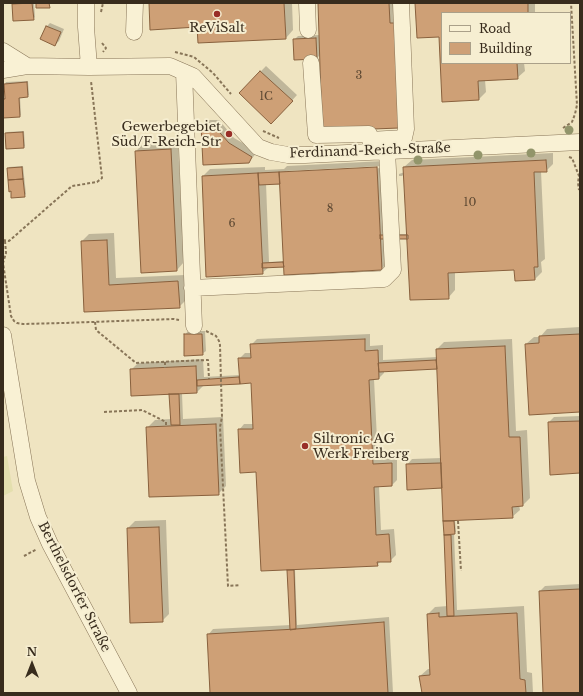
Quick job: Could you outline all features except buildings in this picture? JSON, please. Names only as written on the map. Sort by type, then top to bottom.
[{"type":"street","points":[[86,3],[89,68]]},
{"type":"street","points":[[134,32],[135,3]]},
{"type":"street","points":[[306,3],[308,30]]},
{"type":"street","points":[[316,135],[369,134],[370,140],[404,138],[406,130],[401,3]]},
{"type":"street","points":[[3,51],[27,66]]},
{"type":"street","points":[[311,63],[317,155]]},
{"type":"street","name":"Ferdinand-Reich-Straße","points":[[3,70],[27,66],[89,68],[170,66],[193,76],[258,147],[271,152],[288,155],[317,155],[580,142]]},
{"type":"street","points":[[184,72],[194,326]]},
{"type":"street","points":[[192,288],[384,279],[393,270],[387,151]]},
{"type":"street","name":"Berthelsdorfer Straße","points":[[3,335],[26,473],[38,517],[50,544],[129,693]]},
{"type":"path","points":[[556,128],[564,128],[572,122],[576,114],[577,105],[571,3]]},
{"type":"path","points":[[89,68],[102,178],[98,182],[72,186],[9,241],[4,241],[6,253],[3,263],[11,316],[17,324],[174,318],[216,336],[219,341],[222,417],[220,427],[228,586],[240,585]]},
{"type":"path","points":[[568,156],[572,158],[579,176],[579,190]]},
{"type":"path","points":[[95,322],[96,330],[136,363],[208,360],[208,379]]},
{"type":"path","points":[[165,362],[165,368]]},
{"type":"path","points":[[104,412],[142,410],[166,422],[166,426]]},
{"type":"path","points":[[458,520],[461,571]]},
{"type":"shaded area","points":[[7,456],[13,491],[3,496],[3,457]]},
{"type":"place","name":"ReViSalt","points":[[217,14]]},
{"type":"place","name":"Gewerbegebiet Süd/F-Reich-Str","points":[[229,134]]},
{"type":"place","name":"Siltronic AG Werk Freiberg","points":[[305,446]]}]
